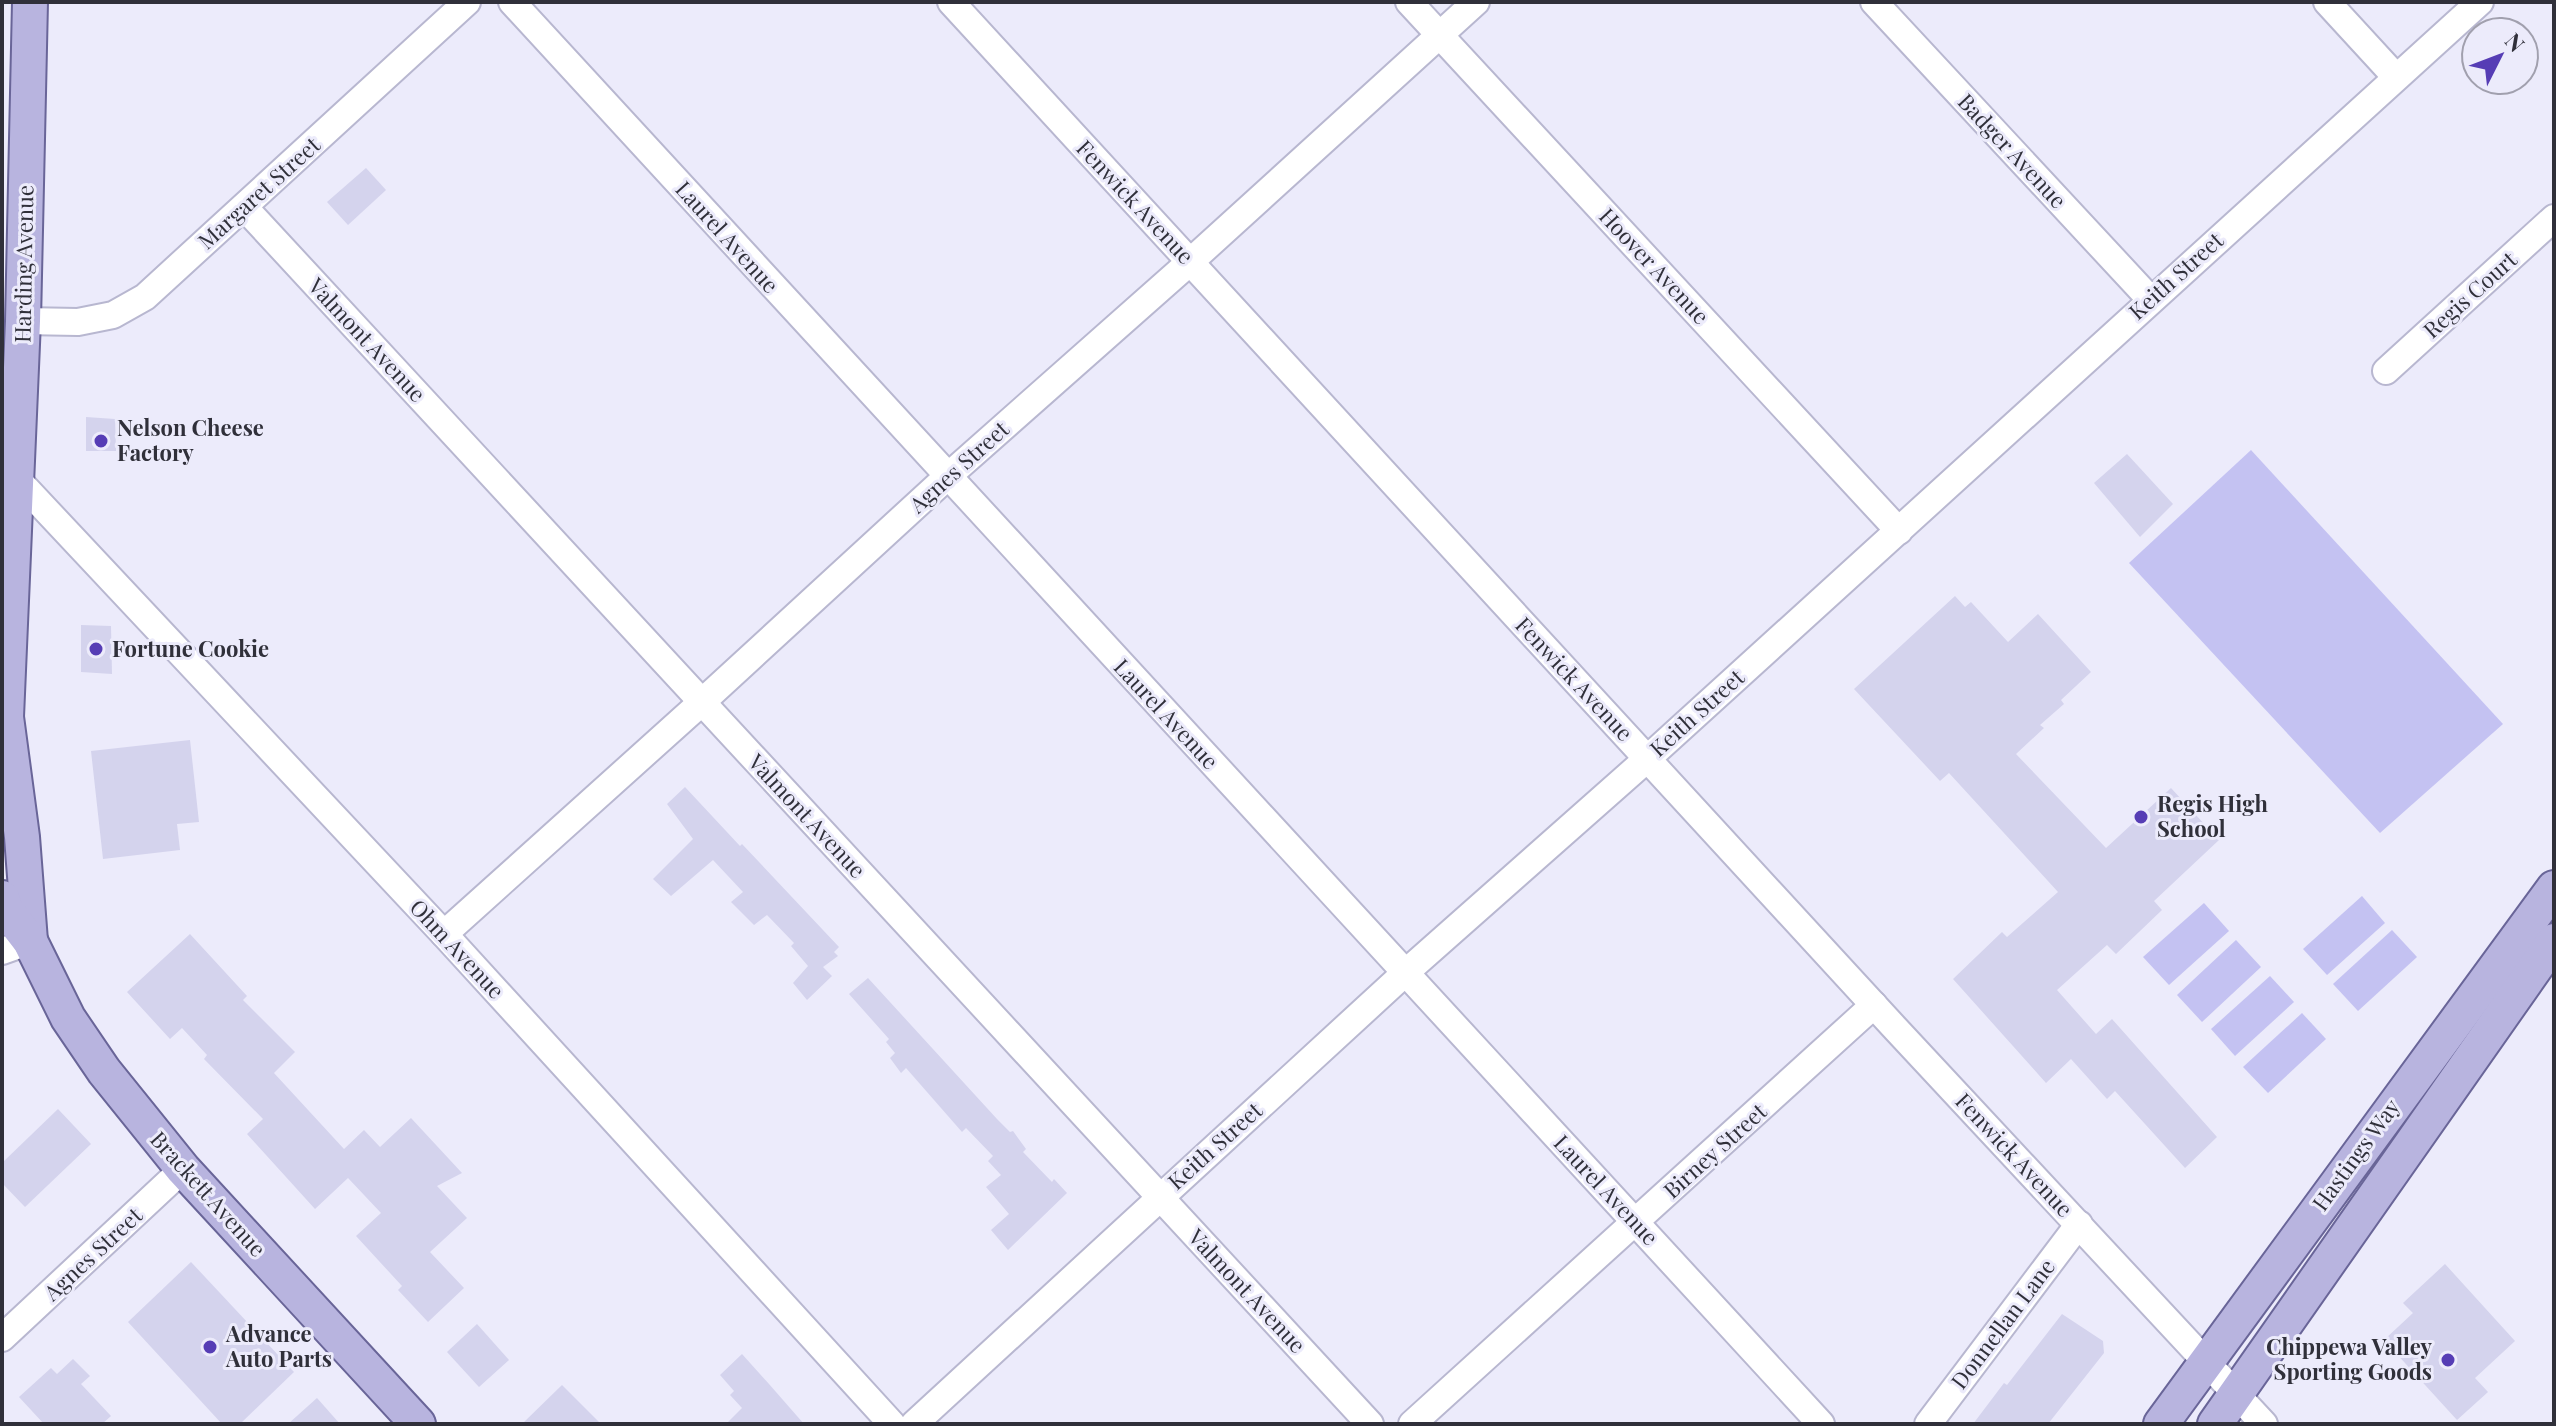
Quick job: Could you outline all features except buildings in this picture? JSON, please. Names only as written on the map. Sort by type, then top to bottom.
[{"type":"main road","name":"Harding Avenue","points":[[16,946],[22,837],[4,726],[23,321],[30,2]]},
{"type":"main road","name":"Hastings Way","points":[[2161,1424],[2554,888]]},
{"type":"main road","points":[[2,898],[16,946]]},
{"type":"main road","name":"Hastings Way","points":[[2215,1424],[2554,941]]},
{"type":"main road","name":"Brackett Avenue","points":[[16,946],[51,988],[83,1044],[183,1169],[418,1424]]},
{"type":"street","name":"Margaret Street","points":[[23,321],[78,322],[113,315],[145,297],[467,2]]},
{"type":"street","name":"Laurel Avenue","points":[[512,2],[1821,1424]]},
{"type":"street","name":"Fenwick Avenue","points":[[951,2],[2264,1424]]},
{"type":"street","name":"Hoover Avenue","points":[[1409,2],[1899,531]]},
{"type":"street","name":"Agnes Street","points":[[444,934],[1476,2]]},
{"type":"street","name":"Badger Avenue","points":[[1874,2],[2150,299]]},
{"type":"street","points":[[2327,2],[2395,76]]},
{"type":"street","name":"Keith Street","points":[[914,1424],[1405,973],[1647,759],[2395,76],[2480,2]]},
{"type":"street","name":"Valmont Avenue","points":[[244,207],[1370,1424]]},
{"type":"street","name":"Regis Court","points":[[2386,371],[2554,218]]},
{"type":"street","name":"Ohm Avenue","points":[[16,478],[444,934],[892,1424]]},
{"type":"street","name":"Birney Street","points":[[1412,1424],[1874,1005]]},
{"type":"street","name":"Agnes Street","points":[[2,1338],[183,1169]]},
{"type":"street","name":"Donnellan Lane","points":[[1928,1424],[2079,1224]]},
{"type":"shaded area","points":[[2251,450],[2503,724],[2380,833],[2129,563]]},
{"type":"shaded area","points":[[2362,896],[2385,923],[2327,975],[2303,949]]},
{"type":"shaded area","points":[[2204,903],[2229,931],[2169,985],[2143,957]]},
{"type":"shaded area","points":[[2392,930],[2417,957],[2358,1011],[2333,984]]},
{"type":"shaded area","points":[[2236,940],[2261,967],[2202,1022],[2177,995]]},
{"type":"shaded area","points":[[2270,976],[2294,1002],[2235,1056],[2211,1029]]},
{"type":"shaded area","points":[[2302,1013],[2326,1039],[2268,1093],[2243,1067]]},
{"type":"place","name":"Nelson Cheese Factory","points":[[101,441]]},
{"type":"place","name":"Fortune Cookie","points":[[96,649]]},
{"type":"place","name":"Regis High School","points":[[2141,817]]},
{"type":"place","name":"Advance Auto Parts","points":[[210,1347]]},
{"type":"place","name":"Chippewa Valley Sporting Goods","points":[[2448,1360]]}]
